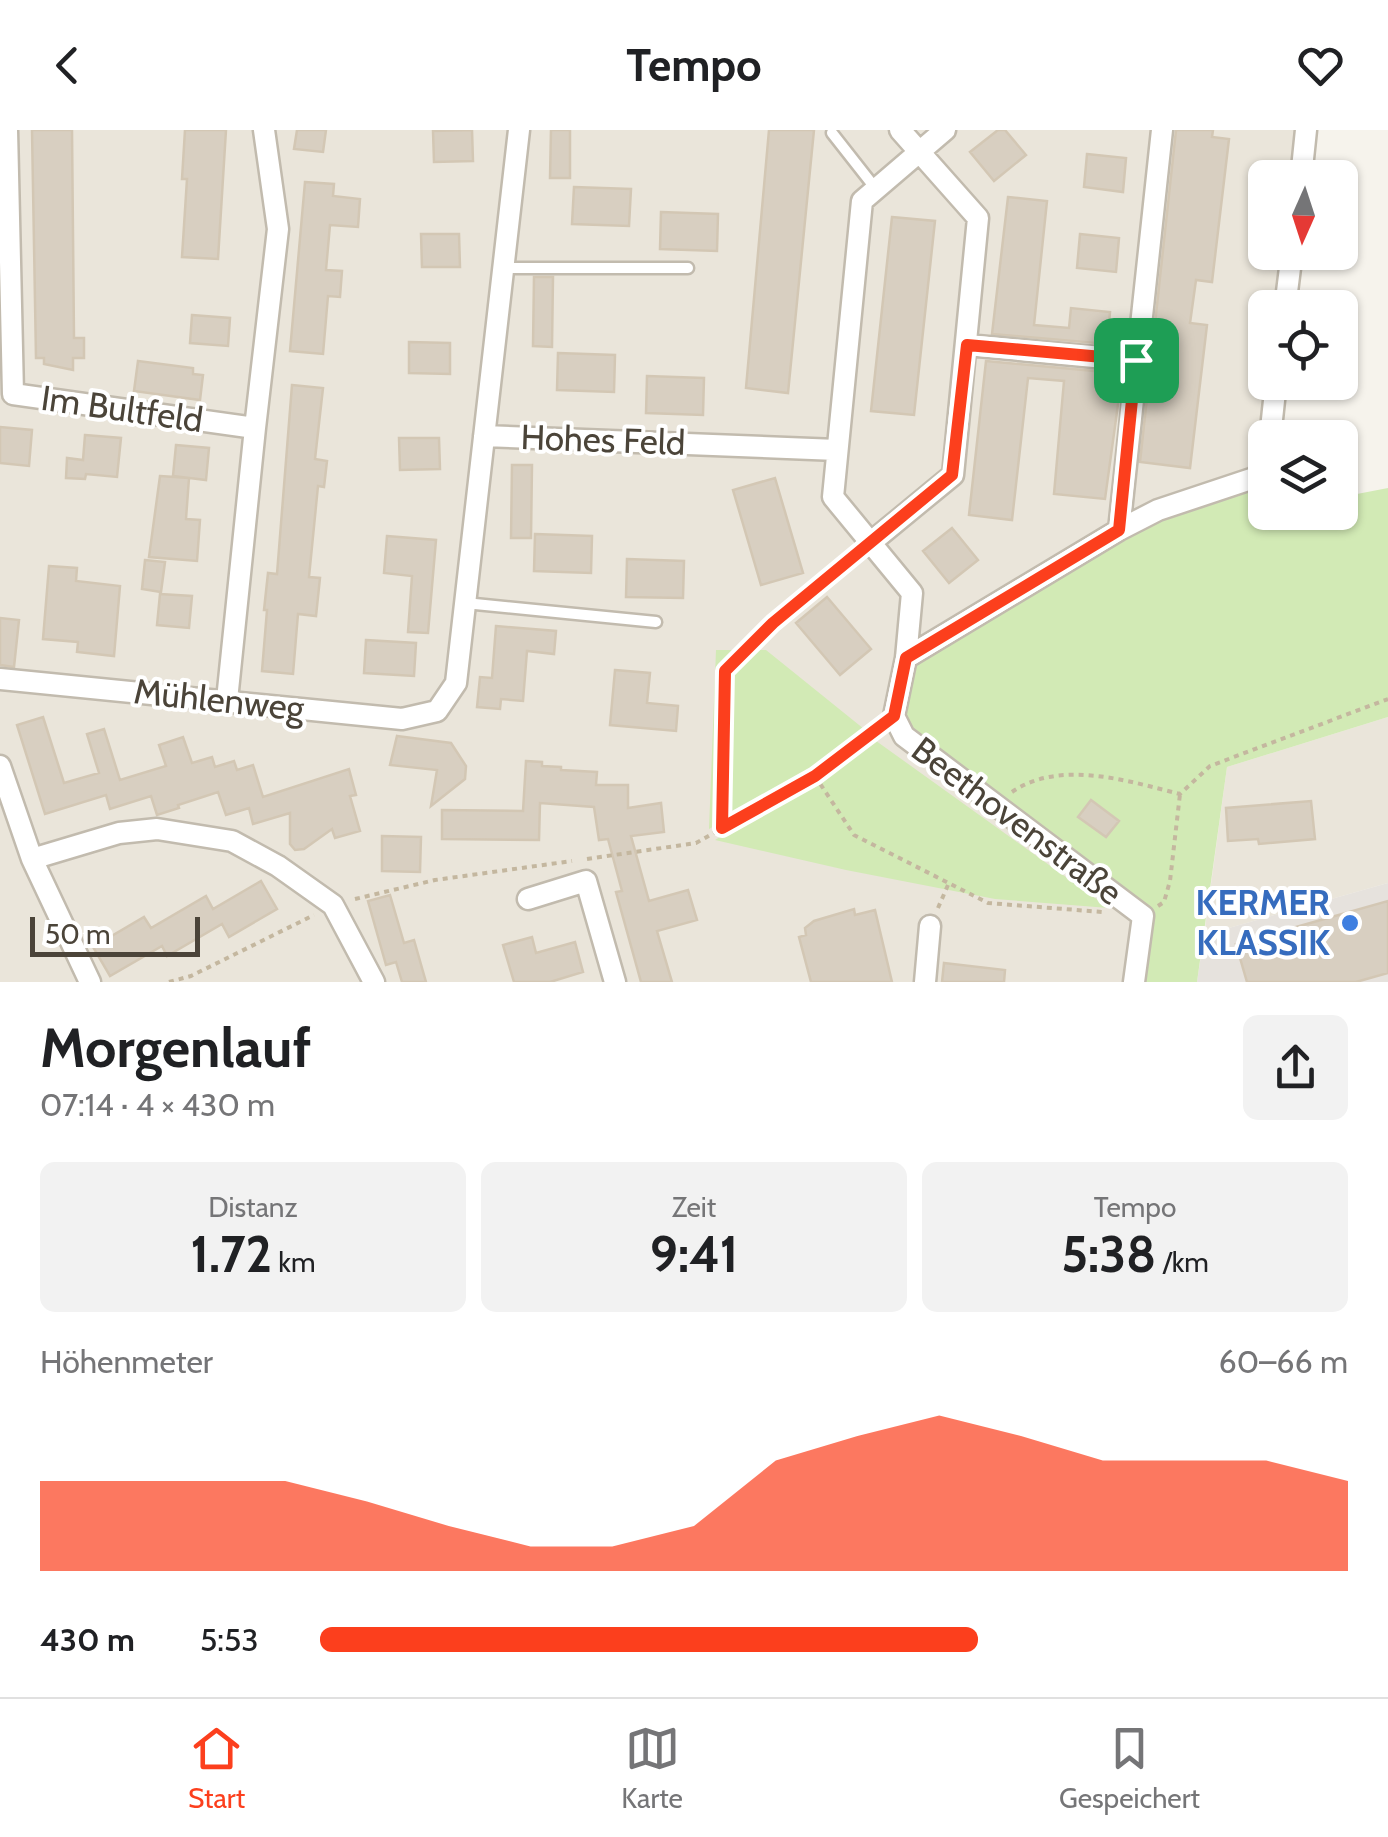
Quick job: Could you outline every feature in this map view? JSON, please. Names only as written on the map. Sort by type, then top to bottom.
[{"type":"street","name":"Im Bultfeld","points":[[7,130],[13,394],[255,428]]},
{"type":"street","points":[[227,700],[278,229],[264,130]]},
{"type":"street","name":"Hohes Feld","points":[[437,711],[456,684],[518,130]]},
{"type":"street","points":[[869,544],[952,475],[978,218],[900,130]]},
{"type":"street","name":"Beethovenstraße","points":[[945,130],[862,202],[833,498],[912,593],[906,658],[894,716],[904,736],[1143,916],[1134,982]]},
{"type":"street","points":[[1119,530],[1162,130]]},
{"type":"street","points":[[1302,160],[1306,130]]},
{"type":"street","points":[[967,345],[1136,360]]},
{"type":"street","name":"Hohes Feld","points":[[484,436],[836,450]]},
{"type":"street","points":[[906,658],[1119,530],[1158,510],[1248,480]]},
{"type":"street","name":"Mühlenweg","points":[[0,679],[402,719],[437,711]]},
{"type":"street","points":[[0,766],[32,859],[90,982]]},
{"type":"street","points":[[32,859],[119,833],[157,829],[232,840],[278,866],[333,905],[374,982]]},
{"type":"street","points":[[528,899],[586,881],[615,982]]},
{"type":"street","points":[[925,982],[930,926]]},
{"type":"lane","points":[[832,133],[876,189]]},
{"type":"lane","points":[[501,268],[688,268]]},
{"type":"lane","points":[[773,623],[869,544]]},
{"type":"lane","points":[[466,603],[656,622]]},
{"type":"path","points":[[722,828],[725,671],[773,623]]},
{"type":"path","points":[[1143,916],[1164,902],[1180,794],[1210,766],[1388,699]]},
{"type":"path","points":[[169,982],[272,939],[333,905],[436,880],[696,843],[815,776],[894,716]]},
{"type":"path","points":[[815,776],[854,835],[988,903],[1104,912]]},
{"type":"path","points":[[1000,808],[1014,789],[1050,776],[1110,777],[1180,794]]},
{"type":"path","points":[[930,926],[948,883]]},
{"type":"shaded area","points":[[0,130],[1306,130],[1303,160],[1248,160],[1248,270],[1290,270],[1287,290],[1248,290],[1248,400],[1273,400],[1269,420],[1248,420],[1248,522],[1143,916],[1135,982],[0,982]]},
{"type":"shaded area","points":[[1388,717],[1388,883],[1204,935],[1227,767]]},
{"type":"shaded area","name":"KERMER KLASSIK","points":[[1388,883],[1388,982],[1197,982],[1204,935]]},
{"type":"green space","points":[[1248,484],[1248,530],[1358,530],[1358,494],[1388,488],[1388,717],[1227,767],[1197,982],[1135,982],[1143,916],[904,736],[906,658],[1119,530]]},
{"type":"green space","points":[[716,650],[766,650],[864,729],[813,770],[709,829]]},
{"type":"green space","points":[[872,738],[1109,908],[995,899],[715,840],[818,779]]},
{"type":"building","points":[[32,130],[72,130],[74,338],[84,338],[84,358],[73,358],[73,370],[44,364],[44,358],[36,358]]},
{"type":"building","points":[[185,130],[226,130],[218,259],[182,257],[187,179],[182,179]]},
{"type":"building","points":[[297,130],[326,130],[323,152],[294,149]]},
{"type":"building","points":[[472,130],[473,161],[434,162],[433,131]]},
{"type":"building","points":[[551,130],[570,130],[570,178],[550,178]]},
{"type":"building","points":[[769,130],[814,130],[788,393],[746,388]]},
{"type":"building","points":[[998,130],[1005,130],[1026,155],[994,181],[970,152]]},
{"type":"building","points":[[1176,130],[1213,130],[1212,137],[1229,139],[1212,282],[1196,280],[1190,323],[1207,325],[1190,468],[1140,462]]},
{"type":"building","points":[[1087,154],[1126,158],[1123,192],[1084,187]]},
{"type":"building","points":[[305,182],[334,184],[333,196],[360,199],[358,227],[330,225],[326,270],[342,271],[340,297],[328,296],[323,354],[290,351]]},
{"type":"building","points":[[574,187],[631,189],[629,226],[572,224]]},
{"type":"building","points":[[1008,197],[1047,201],[1034,325],[1069,328],[1071,308],[1110,312],[1107,344],[992,334]]},
{"type":"building","points":[[661,212],[718,214],[717,251],[660,249]]},
{"type":"building","points":[[892,217],[935,221],[914,415],[871,411]]},
{"type":"building","points":[[421,234],[459,234],[460,267],[422,267]]},
{"type":"building","points":[[1080,234],[1119,238],[1116,272],[1077,268]]},
{"type":"building","points":[[534,277],[553,277],[552,347],[533,346]]},
{"type":"building","points":[[192,315],[230,318],[228,346],[190,343]]},
{"type":"building","points":[[409,342],[450,343],[450,374],[409,373]]},
{"type":"building","points":[[558,353],[615,355],[614,392],[557,390]]},
{"type":"building","points":[[138,361],[193,368],[193,374],[203,375],[200,400],[134,391]]},
{"type":"building","points":[[986,361],[1105,372],[1104,389],[1120,390],[1105,499],[1054,494],[1064,381],[1028,378],[1012,520],[969,515]]},
{"type":"building","points":[[647,376],[704,378],[703,415],[646,413]]},
{"type":"building","points":[[292,385],[323,388],[315,459],[327,461],[324,487],[318,486],[309,577],[320,578],[316,616],[298,614],[293,674],[262,671],[268,573],[277,574]]},
{"type":"building","points":[[0,427],[32,430],[29,466],[0,463]]},
{"type":"building","points":[[85,435],[121,438],[117,477],[86,474],[85,479],[66,478],[67,458],[83,460]]},
{"type":"building","points":[[399,438],[439,438],[440,469],[400,470]]},
{"type":"building","points":[[176,445],[209,448],[206,480],[173,476]]},
{"type":"building","points":[[512,465],[532,465],[531,538],[511,538]]},
{"type":"building","points":[[160,476],[189,478],[186,519],[200,520],[197,561],[149,557]]},
{"type":"building","points":[[775,478],[803,573],[761,585],[733,490]]},
{"type":"building","points":[[952,528],[978,560],[949,583],[923,551]]},
{"type":"building","points":[[535,534],[592,536],[591,573],[534,571]]},
{"type":"building","points":[[387,536],[436,540],[428,633],[408,632],[412,576],[384,573]]},
{"type":"building","points":[[627,559],[684,561],[683,598],[626,597]]},
{"type":"building","points":[[145,560],[165,562],[161,592],[142,589]]},
{"type":"building","points":[[49,566],[77,568],[76,581],[120,586],[114,656],[77,652],[78,642],[43,639]]},
{"type":"building","points":[[160,594],[192,596],[189,628],[157,625]]},
{"type":"building","points":[[827,597],[871,649],[840,675],[796,623]]},
{"type":"building","points":[[0,618],[19,620],[14,667],[0,665]]},
{"type":"building","points":[[496,626],[556,631],[554,654],[527,651],[523,701],[501,699],[500,709],[477,707],[480,677],[492,678]]},
{"type":"building","points":[[366,640],[416,643],[414,676],[364,673]]},
{"type":"building","points":[[615,670],[650,673],[647,703],[678,706],[676,731],[610,725]]},
{"type":"building","points":[[43,717],[64,783],[99,773],[87,734],[104,729],[120,780],[166,766],[159,745],[183,737],[192,763],[212,757],[215,767],[234,761],[237,770],[253,765],[263,797],[349,769],[356,795],[350,796],[360,831],[335,838],[332,829],[304,849],[295,850],[290,844],[290,813],[253,824],[249,808],[226,815],[218,792],[157,815],[151,796],[110,809],[106,795],[45,814],[17,725]]},
{"type":"building","points":[[397,736],[451,743],[466,766],[465,779],[431,806],[437,770],[390,765]]},
{"type":"building","points":[[526,761],[542,762],[542,766],[561,770],[597,772],[596,785],[628,785],[628,808],[661,803],[664,832],[631,836],[649,901],[688,890],[697,920],[657,931],[672,982],[641,982],[616,892],[622,891],[608,839],[599,840],[594,807],[540,803],[539,840],[442,839],[442,810],[523,811]]},
{"type":"building","points":[[1091,800],[1119,821],[1106,837],[1078,817]]},
{"type":"building","points":[[1311,801],[1315,839],[1259,844],[1258,839],[1228,841],[1226,808]]},
{"type":"building","points":[[382,836],[421,837],[420,872],[382,871]]},
{"type":"building","points":[[261,881],[277,909],[229,937],[222,924],[167,956],[162,946],[110,976],[93,947],[144,917],[151,928],[206,896],[213,909]]},
{"type":"building","points":[[390,895],[404,943],[414,940],[426,982],[402,982],[396,962],[386,965],[368,901]]},
{"type":"building","name":"KERMER KLASSIK","points":[[1388,901],[1388,973],[1356,982],[1247,982],[1236,944]]},
{"type":"building","points":[[854,909],[855,915],[875,910],[892,982],[811,982],[799,937],[806,935],[805,928],[814,921]]},
{"type":"building","points":[[532,937],[536,953],[575,942],[583,972],[550,982],[514,982],[503,945]]},
{"type":"building","points":[[944,963],[1005,970],[1004,982],[942,982]]},
{"type":"place","name":"KERMER KLASSIK","points":[[1350,923]]},
{"type":"route","points":[[967,345],[1136,360],[1119,530],[906,658],[894,716],[815,776],[722,828],[725,671],[773,623],[952,475],[967,345]]}]
